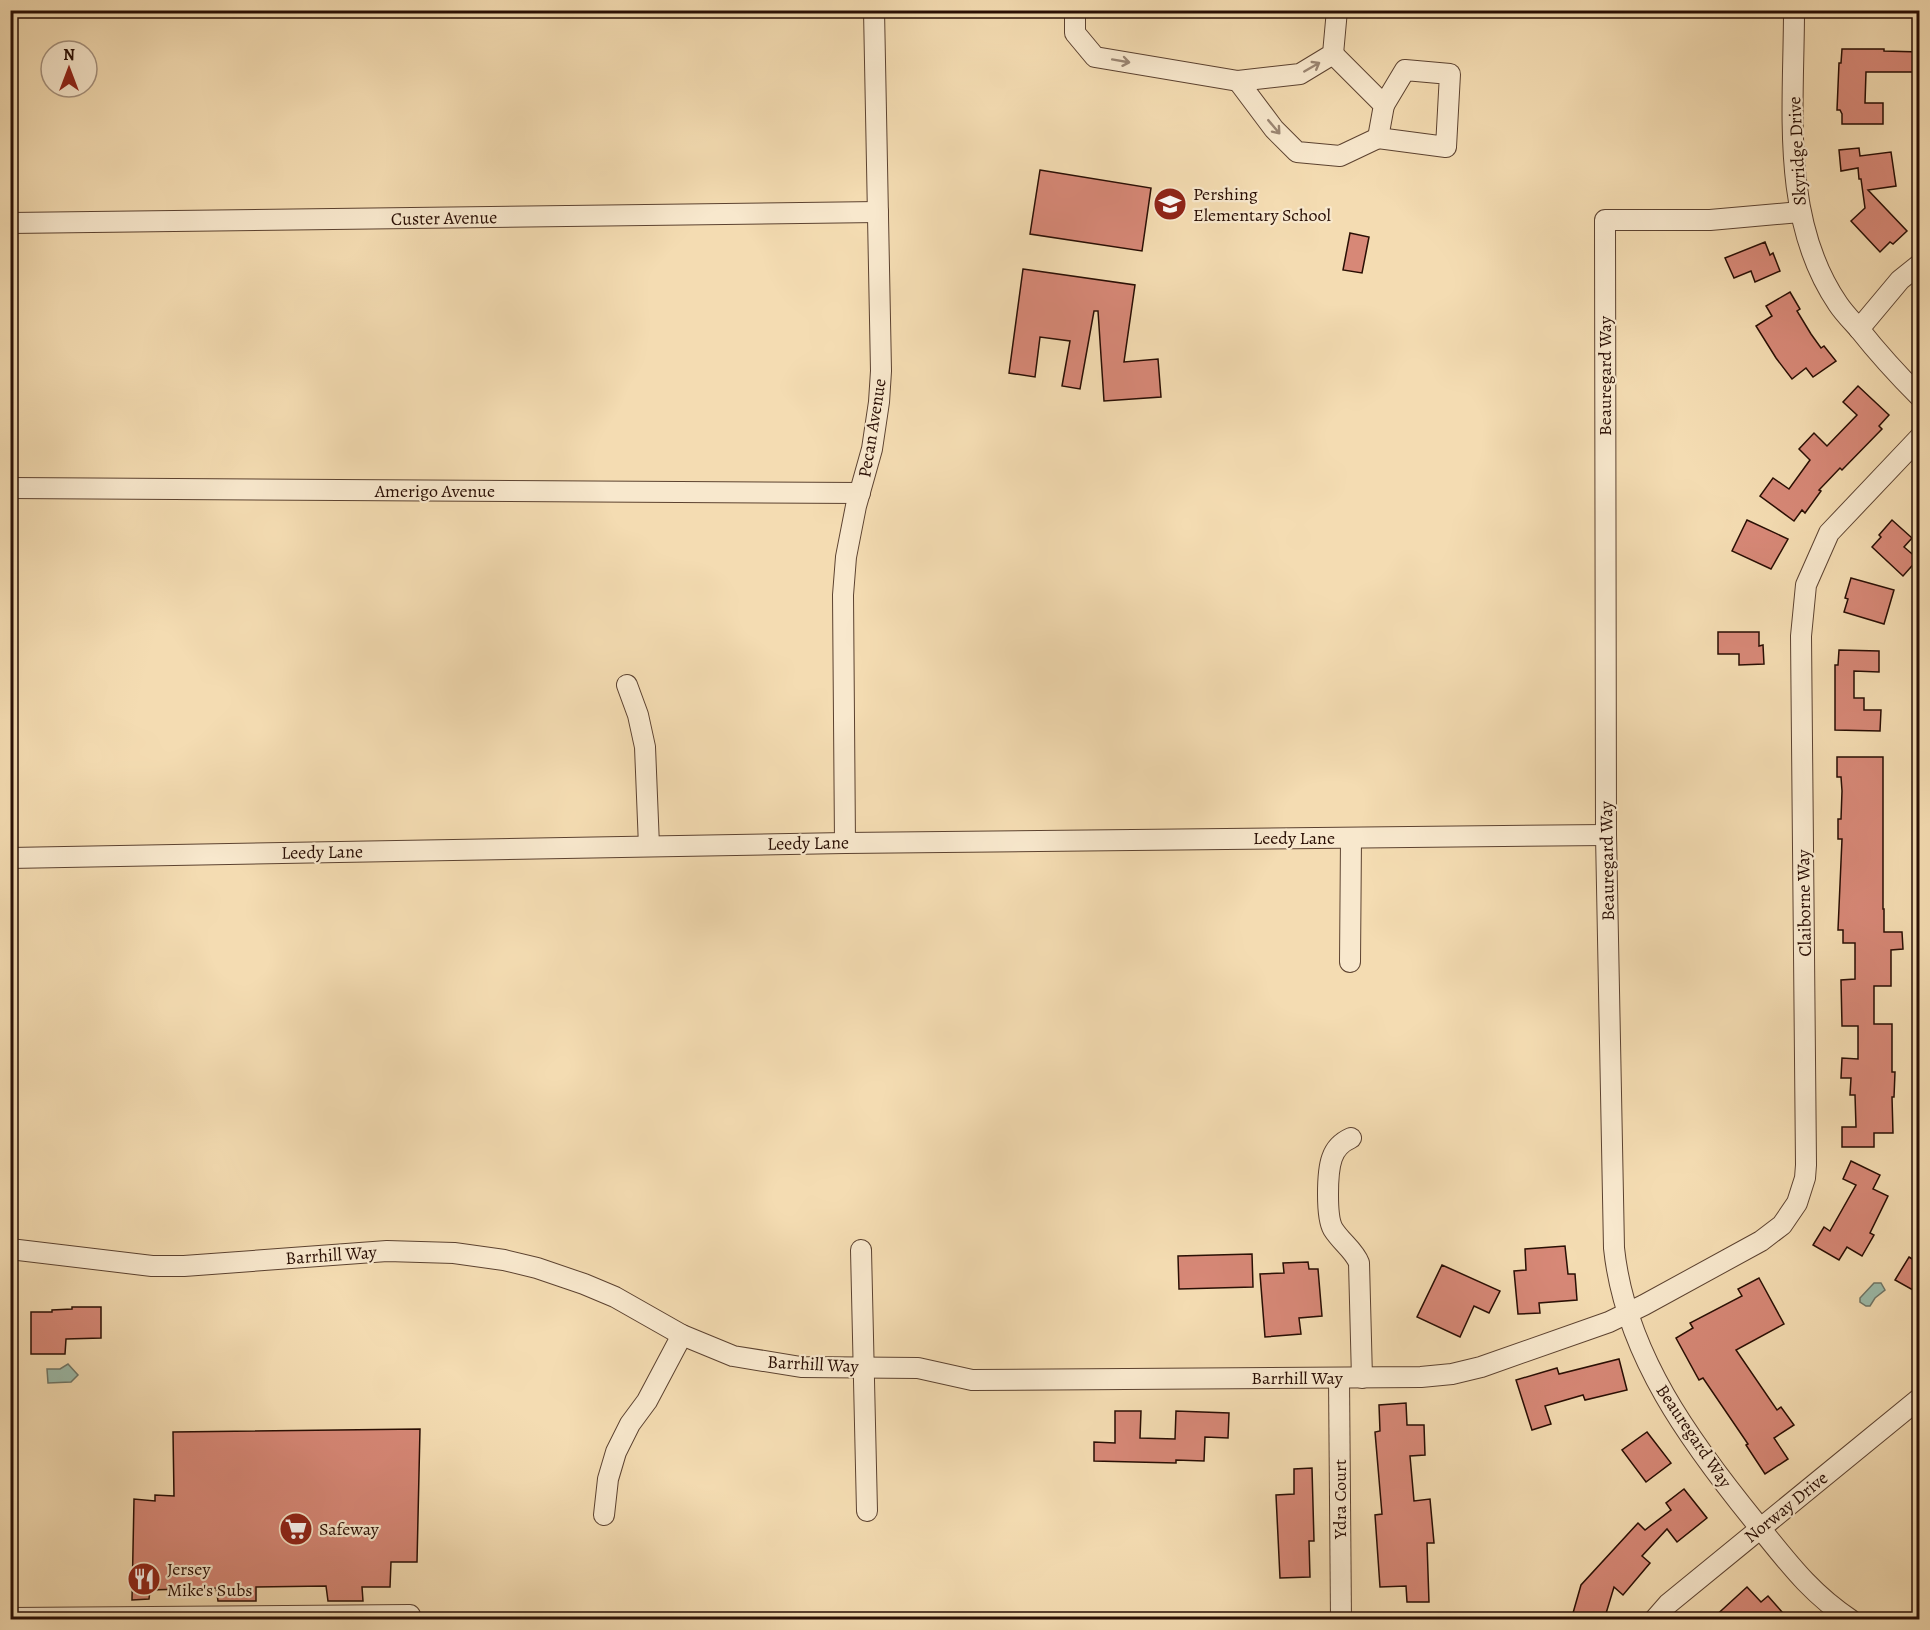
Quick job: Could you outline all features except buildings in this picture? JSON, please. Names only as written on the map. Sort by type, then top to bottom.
[{"type":"street","name":"Pecan Avenue","points":[[845,843],[843,595],[846,557],[872,449],[881,370],[874,10]]},
{"type":"street","points":[[1075,10],[1075,33],[1095,57],[1238,81],[1300,74],[1333,54]]},
{"type":"street","points":[[1333,54],[1337,10]]},
{"type":"street","name":"Skyridge Drive","points":[[1794,10],[1795,178],[1800,212],[1811,249],[1838,304],[1884,361],[1920,397]]},
{"type":"street","points":[[1333,54],[1384,105]]},
{"type":"street","points":[[1238,81],[1275,129],[1297,152],[1340,156],[1378,138],[1446,147],[1450,74],[1405,69],[1384,105],[1378,138]]},
{"type":"street","name":"Custer Avenue","points":[[10,223],[878,212]]},
{"type":"street","name":"Beauregard Way","points":[[1800,212],[1710,220],[1605,220],[1606,835],[1614,1248],[1616,1272],[1627,1314],[1658,1384],[1683,1427],[1715,1473],[1799,1577],[1820,1598],[1851,1620]]},
{"type":"street","points":[[1859,329],[1900,280],[1920,264]]},
{"type":"street","name":"Claiborne Way","points":[[1627,1314],[1772,1233],[1786,1220],[1797,1203],[1805,1178],[1801,636],[1806,585],[1829,534],[1920,437]]},
{"type":"street","name":"Amerigo Avenue","points":[[10,488],[860,493]]},
{"type":"street","points":[[627,685],[638,715],[645,747],[649,846]]},
{"type":"street","name":"Leedy Lane","points":[[10,858],[845,843],[1606,835]]},
{"type":"street","points":[[1350,962],[1351,838]]},
{"type":"street","points":[[1351,1138],[1337,1147],[1331,1159],[1329,1208],[1332,1228],[1356,1255],[1359,1263],[1362,1378]]},
{"type":"street","name":"Barrhill Way","points":[[10,1250],[152,1266],[184,1266],[387,1251],[454,1253],[504,1260],[585,1284],[615,1297],[682,1335],[733,1356],[801,1367],[918,1368],[972,1380],[1362,1378],[1452,1374],[1481,1367],[1627,1314]]},
{"type":"street","points":[[861,1250],[867,1511]]},
{"type":"street","points":[[604,1515],[608,1479],[616,1452],[630,1424],[647,1401],[682,1335]]},
{"type":"street","name":"Ydra Court","points":[[1339,1378],[1341,1620]]},
{"type":"street","name":"Norway Drive","points":[[1654,1620],[1668,1604],[1920,1398]]},
{"type":"street","points":[[10,1618],[410,1615],[410,1620]]},
{"type":"shaded area","points":[[1874,1283],[1881,1283],[1885,1290],[1875,1298],[1870,1306],[1866,1306],[1860,1302],[1860,1298]]},
{"type":"shaded area","points":[[68,1364],[78,1375],[71,1382],[48,1383],[47,1369],[60,1369]]},
{"type":"place","name":"Pershing Elementary School","points":[[1170,204]]},
{"type":"place","name":"Safeway","points":[[296,1529]]},
{"type":"place","name":"Jersey Mike's Subs","points":[[144,1579]]}]
